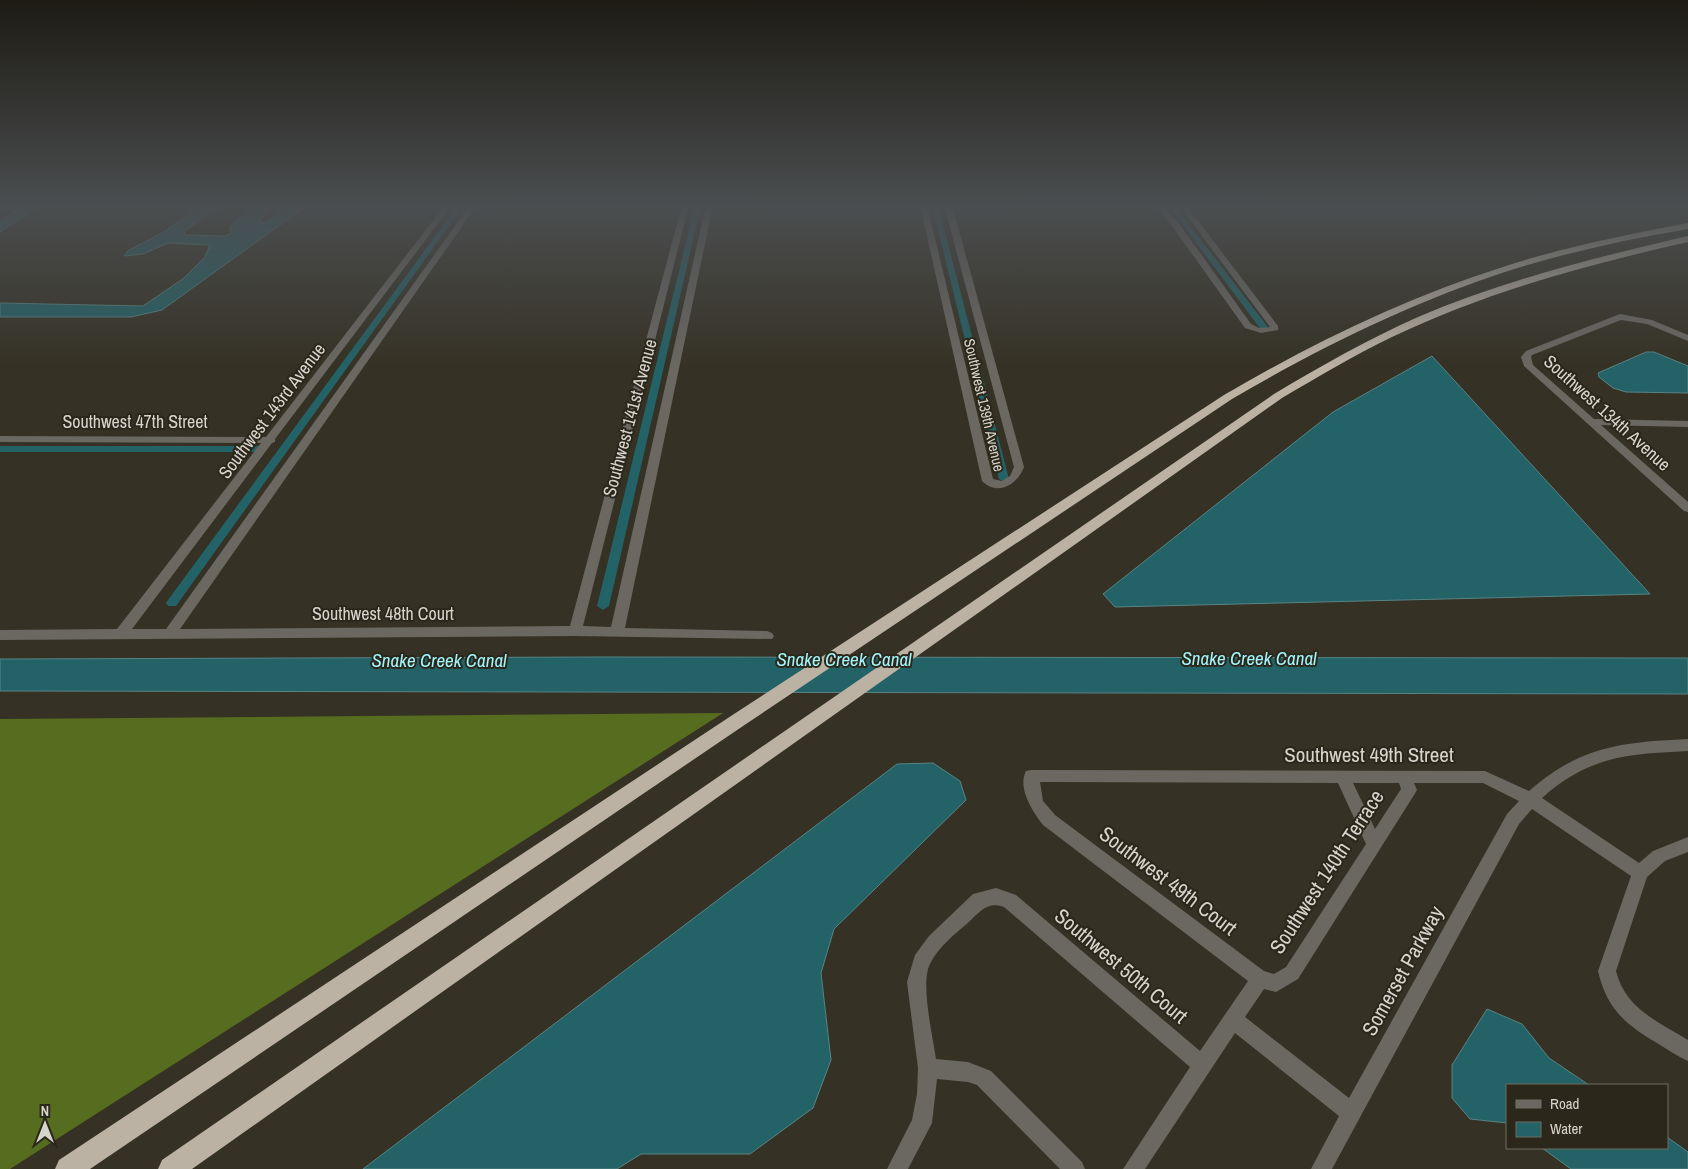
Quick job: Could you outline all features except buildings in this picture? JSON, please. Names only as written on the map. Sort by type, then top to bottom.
[{"type":"highway","points":[[68,1169],[740,719],[870,636],[1228,397],[1279,366],[1339,334],[1399,307],[1477,278],[1535,260]]},
{"type":"highway","points":[[171,1169],[1278,396],[1378,340],[1447,309],[1517,283],[1598,260]]},
{"type":"street","name":"Southwest 143rd Avenue","points":[[120,635],[271,440],[407,260]]},
{"type":"street","points":[[170,635],[435,260]]},
{"type":"street","name":"Southwest 141st Avenue","points":[[575,631],[672,260]]},
{"type":"street","name":"Southwest 141st Avenue","points":[[617,632],[698,260]]},
{"type":"street","name":"Southwest 139th Avenue","points":[[937,260],[988,481],[996,486],[1008,484],[1016,475],[1019,467],[963,260]]},
{"type":"street","points":[[1200,260],[1248,326],[1263,331],[1275,328],[1224,260]]},
{"type":"street","name":"Southwest 134th Avenue","points":[[1688,338],[1649,322],[1630,318],[1612,319],[1529,354],[1526,362],[1688,508]]},
{"type":"street","points":[[1592,422],[1688,424]]},
{"type":"street","name":"Southwest 47th Street","points":[[0,439],[271,440]]},
{"type":"street","points":[[1673,495],[1688,495]]},
{"type":"street","name":"Southwest 48th Court","points":[[0,635],[575,631],[766,636]]},
{"type":"street","points":[[1530,799],[1552,778],[1574,764],[1614,752],[1688,745]]},
{"type":"street","name":"Southwest 49th Street","points":[[1031,776],[1484,777],[1530,799],[1640,873]]},
{"type":"street","name":"Southwest 49th Court","points":[[1031,776],[1036,804],[1049,820],[1260,979]]},
{"type":"street","points":[[1342,776],[1374,844]]},
{"type":"street","name":"Southwest 140th Terrace","points":[[1260,979],[1276,983],[1292,973],[1409,790],[1404,776]]},
{"type":"street","name":"Somerset Parkway","points":[[1321,1169],[1350,1112],[1513,820],[1530,799]]},
{"type":"street","points":[[1688,844],[1659,856],[1640,873],[1607,971],[1609,988],[1617,1002],[1630,1015],[1688,1051]]},
{"type":"street","name":"Southwest 50th Court","points":[[928,1068],[916,982],[921,961],[935,942],[979,900],[996,896],[1010,901],[1203,1066]]},
{"type":"street","points":[[1133,1169],[1260,979]]},
{"type":"street","points":[[1234,1020],[1350,1112]]},
{"type":"street","points":[[897,1169],[922,1123],[928,1068],[968,1072],[984,1078],[1075,1169]]},
{"type":"green space","points":[[723,713],[10,1169],[0,1169],[0,719]]},
{"type":"water","points":[[202,260],[232,260],[162,310],[131,317],[0,317],[0,303],[143,306],[184,278]]},
{"type":"water","points":[[1646,352],[1654,352],[1688,366],[1688,393],[1626,392],[1613,388],[1599,377],[1598,373]]},
{"type":"water","points":[[1432,356],[1650,594],[1115,607],[1103,594],[1333,412]]},
{"type":"water","name":"Snake Creek Canal","points":[[599,657],[1688,658],[1688,694],[0,691],[0,659]]},
{"type":"water","points":[[933,763],[960,781],[966,800],[834,929],[821,973],[831,1060],[813,1108],[750,1154],[641,1154],[617,1169],[363,1169],[897,764]]},
{"type":"water","points":[[1487,1009],[1522,1024],[1549,1058],[1588,1084],[1506,1084],[1506,1123],[1470,1119],[1452,1098],[1452,1065]]},
{"type":"water","points":[[1668,1138],[1688,1152],[1688,1169],[1571,1169],[1543,1149],[1668,1149]]},
{"type":"waterway","points":[[172,603],[421,260]]},
{"type":"waterway","points":[[603,606],[685,260]]},
{"type":"waterway","points":[[949,260],[1004,479]]},
{"type":"waterway","points":[[1212,260],[1265,329]]},
{"type":"waterway","points":[[0,449],[258,449]]}]
